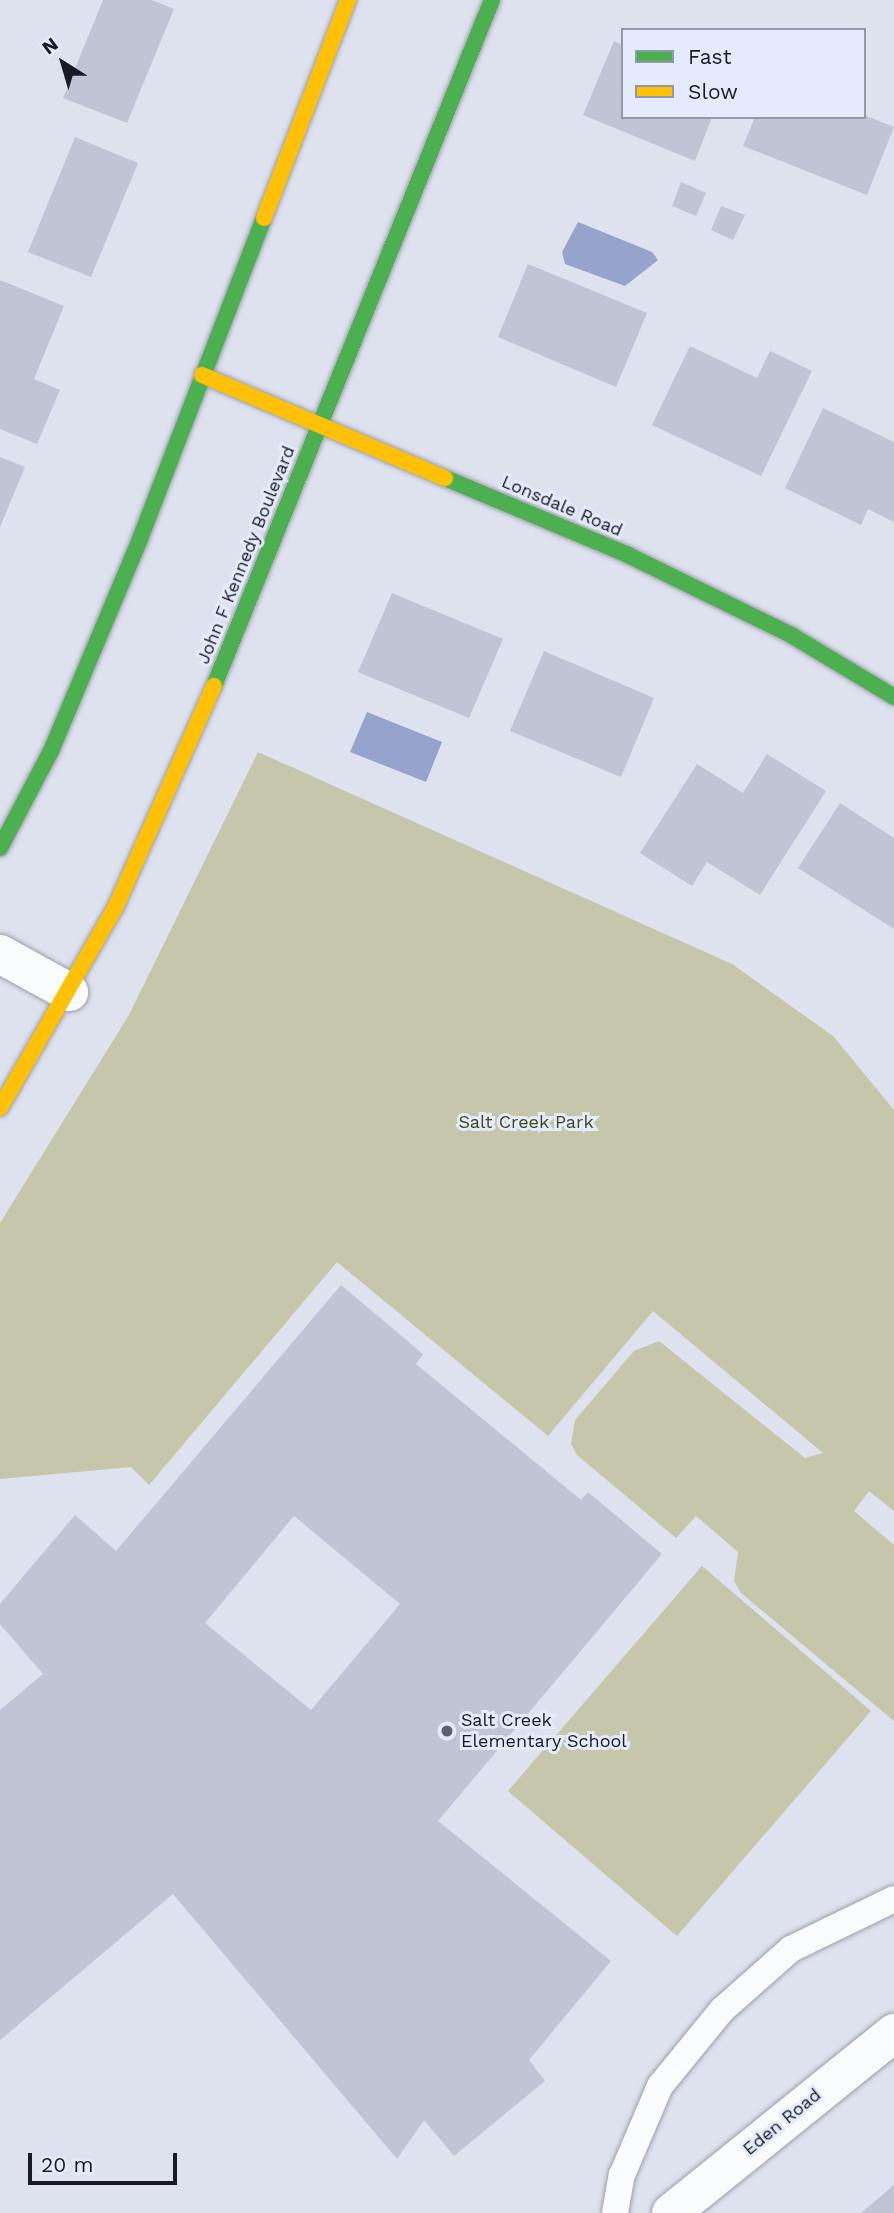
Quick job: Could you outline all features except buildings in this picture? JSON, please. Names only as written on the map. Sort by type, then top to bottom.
[{"type":"street","points":[[0,848],[51,751],[202,376],[348,0]]},
{"type":"street","name":"John F Kennedy Boulevard","points":[[0,1108],[69,992],[185,757],[492,0]]},
{"type":"street","name":"Lonsdale Road","points":[[202,376],[321,422],[628,555],[791,635],[894,697]]},
{"type":"street","points":[[0,954],[69,992]]},
{"type":"street","name":"Eden Road","points":[[671,2213],[894,2033]]},
{"type":"lane","points":[[615,2213],[622,2175],[660,2086],[722,2010],[791,1949],[894,1899]]},
{"type":"green space","name":"Salt Creek Park","points":[[258,752],[732,964],[833,1036],[894,1110],[894,1511],[869,1491],[854,1511],[894,1545],[894,1721],[741,1593],[734,1581],[738,1552],[696,1516],[676,1538],[577,1455],[571,1444],[575,1420],[634,1351],[659,1341],[805,1458],[823,1453],[653,1311],[548,1436],[337,1262],[149,1485],[131,1467],[0,1479],[0,1223],[129,1015]]},
{"type":"green space","points":[[702,1566],[871,1711],[677,1936],[508,1791]]},
{"type":"water","points":[[578,222],[652,252],[658,260],[625,286],[565,264],[562,252]]},
{"type":"water","points":[[367,712],[442,742],[426,782],[350,752]]},
{"type":"traffic: fast","points":[[214,686],[492,0]]},
{"type":"traffic: fast","points":[[0,848],[51,751],[140,539],[264,218]]},
{"type":"traffic: fast","points":[[445,478],[628,555],[791,635],[894,697]]},
{"type":"traffic: slow","points":[[264,218],[348,0]]},
{"type":"traffic: slow","points":[[202,375],[445,478]]},
{"type":"traffic: slow","points":[[0,1108],[116,906],[214,686]]},
{"type":"place","name":"Salt Creek Elementary School","points":[[447,1731]]}]
